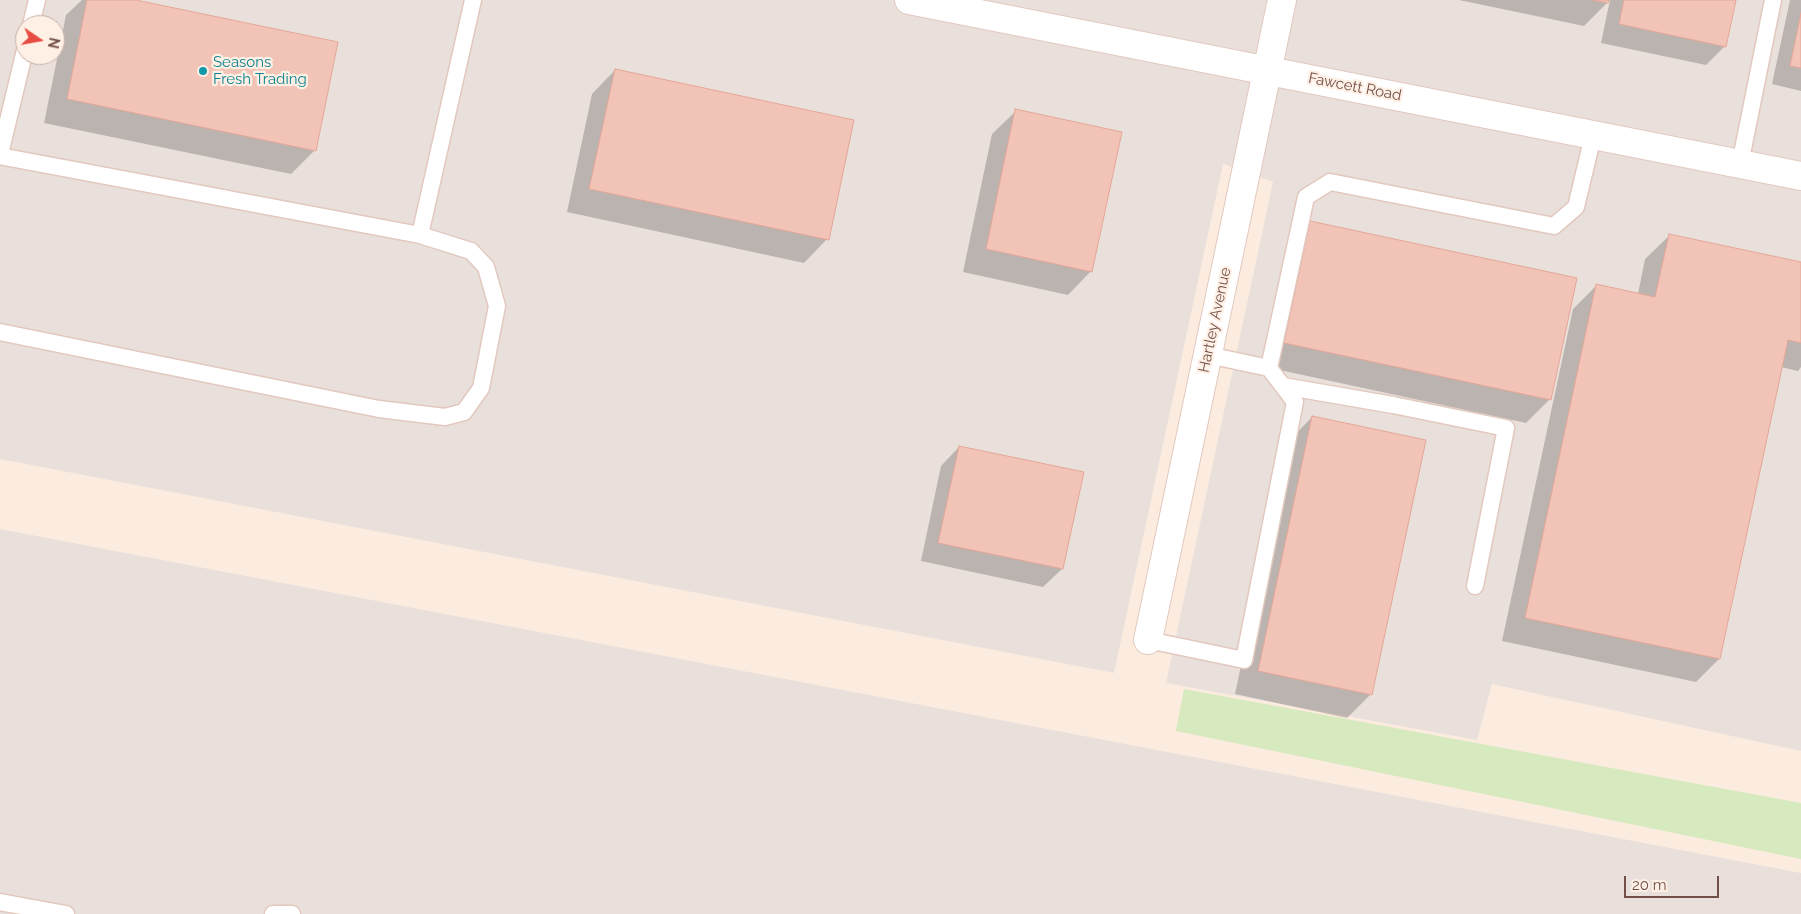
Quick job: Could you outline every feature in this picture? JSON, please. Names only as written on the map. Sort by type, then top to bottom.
[{"type":"street","name":"Fawcett Road","points":[[908,0],[1801,176]]},
{"type":"street","name":"Hartley Avenue","points":[[1148,640],[1282,0]]},
{"type":"lane","points":[[33,15],[37,0]]},
{"type":"lane","points":[[420,235],[473,0]]},
{"type":"lane","points":[[1740,164],[1773,0]]},
{"type":"lane","points":[[0,332],[379,409],[445,417],[464,412],[481,388],[497,306],[486,268],[471,251],[420,235],[0,155],[21,65]]},
{"type":"lane","points":[[1269,368],[1306,197],[1330,182],[1554,226],[1576,207],[1593,136]]},
{"type":"lane","points":[[1148,640],[1244,660],[1295,402],[1269,368],[1208,355]]},
{"type":"lane","points":[[1283,386],[1393,405],[1506,428],[1475,586]]},
{"type":"lane","points":[[0,902],[66,914]]},
{"type":"lane","points":[[274,914],[292,914]]},
{"type":"shaded area","points":[[0,0],[1801,0],[1801,751],[1492,684],[1477,740],[1166,683],[1273,182],[1223,164],[1114,673],[0,459]]},
{"type":"shaded area","points":[[0,529],[1801,873],[1801,914],[0,914]]},
{"type":"green space","points":[[1184,689],[1801,803],[1801,859],[1176,731]]},
{"type":"building","name":"Seasons Fresh Trading","points":[[87,0],[136,0],[338,42],[316,151],[67,99]]},
{"type":"building","points":[[1592,0],[1609,0],[1608,3]]},
{"type":"building","points":[[1624,0],[1736,0],[1726,47],[1619,24]]},
{"type":"building","points":[[1801,13],[1801,68],[1790,66]]},
{"type":"building","points":[[615,69],[854,120],[829,240],[589,189]]},
{"type":"building","points":[[1015,109],[1122,132],[1092,272],[986,249]]},
{"type":"building","points":[[1310,221],[1577,278],[1551,400],[1284,343]]},
{"type":"building","points":[[1669,234],[1801,262],[1801,343],[1788,340],[1720,659],[1525,618],[1596,284],[1655,297]]},
{"type":"building","points":[[1312,416],[1426,440],[1372,695],[1258,671]]},
{"type":"building","points":[[959,446],[1084,472],[1063,569],[938,543]]},
{"type":"place","name":"Seasons Fresh Trading","points":[[203,71]]}]
